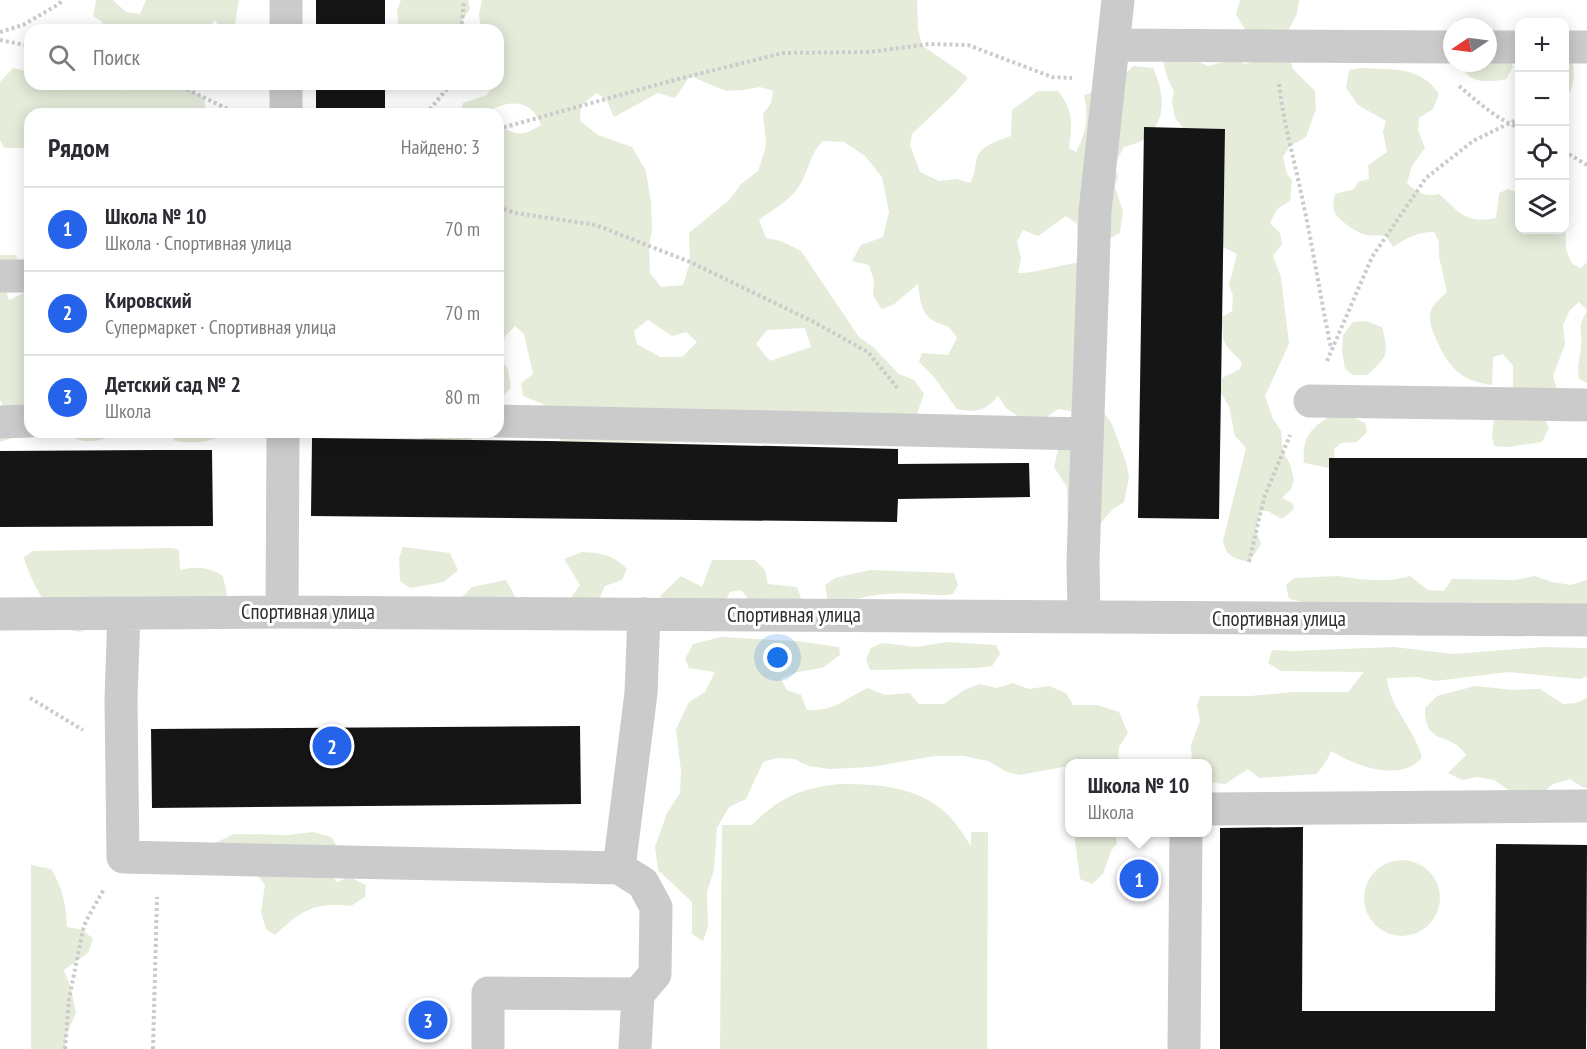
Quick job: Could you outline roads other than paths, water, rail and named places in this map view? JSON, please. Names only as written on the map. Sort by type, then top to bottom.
[{"type":"street","points":[[286,0],[286,24]]},
{"type":"street","points":[[1084,617],[1083,562],[1095,211],[1118,0]]},
{"type":"street","points":[[1113,45],[1440,47]]},
{"type":"street","points":[[1497,47],[1515,47]]},
{"type":"street","points":[[1569,47],[1587,47]]},
{"type":"street","points":[[285,108],[286,90]]},
{"type":"street","points":[[0,276],[24,276]]},
{"type":"street","points":[[1310,401],[1587,405]]},
{"type":"street","points":[[0,422],[24,421]]},
{"type":"street","points":[[504,421],[1087,434]]},
{"type":"street","points":[[282,612],[283,438]]},
{"type":"street","name":"Спортивная улица","points":[[0,614],[282,612],[1587,620]]},
{"type":"street","points":[[124,613],[123,857],[619,868],[643,883],[656,907],[655,974],[638,994],[635,1049]]},
{"type":"street","points":[[619,868],[641,693],[644,614]]},
{"type":"street","points":[[1212,809],[1587,806]]},
{"type":"street","points":[[1184,1049],[1186,837]]},
{"type":"street","points":[[488,1049],[488,993],[638,994]]},
{"type":"place","name":"Кировский","points":[[332,746]]},
{"type":"place","name":"Школа № 10","points":[[1139,879]]},
{"type":"place","name":"Детский сад № 2","points":[[428,1020]]}]
